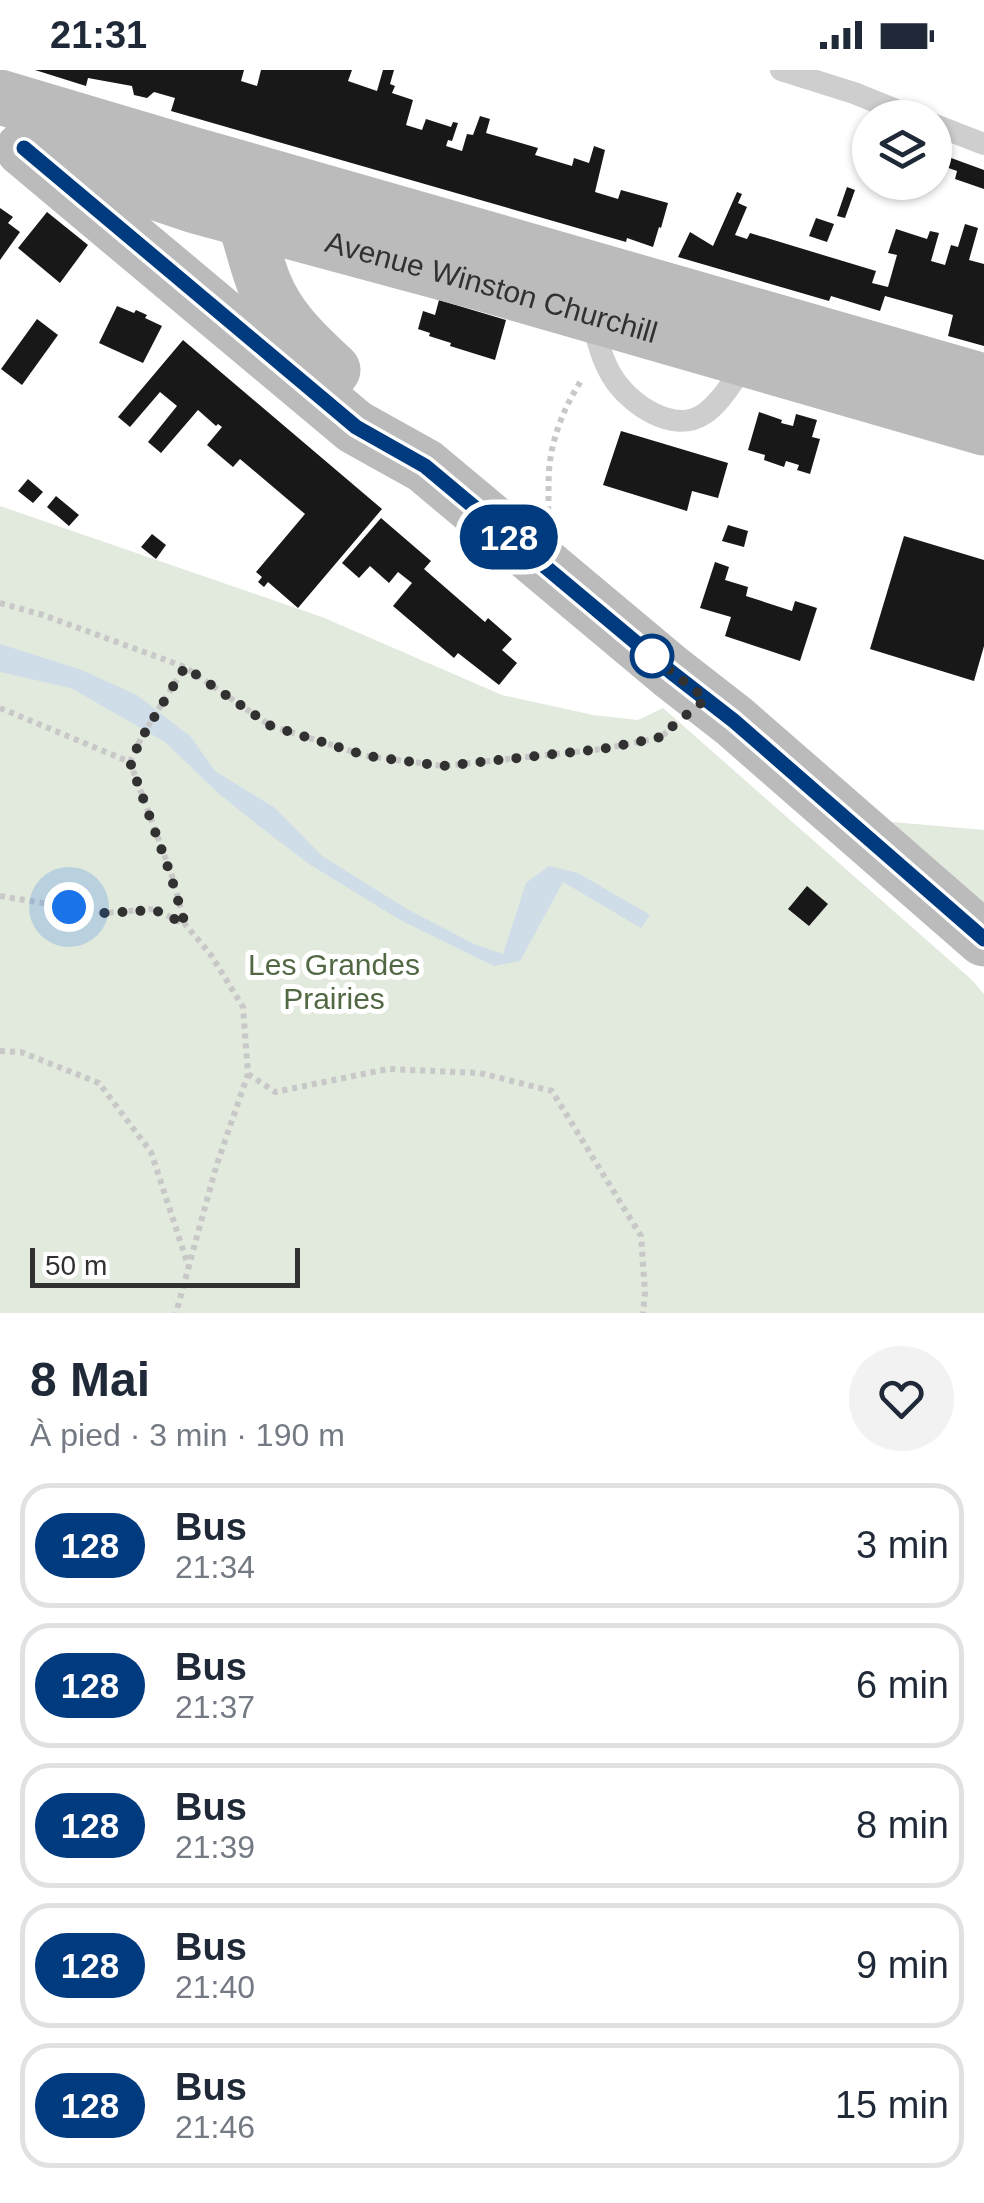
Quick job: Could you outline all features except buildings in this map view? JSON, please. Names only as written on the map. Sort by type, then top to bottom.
[{"type":"main road","name":"Avenue Winston Churchill","points":[[0,97],[195,156],[975,416]]},
{"type":"main road","name":"Avenue Winston Churchill","points":[[12,145],[162,196],[332,243],[596,336],[749,359],[975,416]]},
{"type":"main road","points":[[12,145],[356,427],[425,466],[748,733],[984,939]]},
{"type":"main road","points":[[195,156],[234,199],[263,280],[296,336],[397,431],[425,466]]},
{"type":"main road","points":[[296,336],[302,298],[332,243]]},
{"type":"lane","points":[[781,70],[870,100]]},
{"type":"lane","points":[[952,132],[984,144]]},
{"type":"lane","points":[[596,336],[620,388],[642,408],[668,419],[694,420],[711,408],[749,359]]},
{"type":"path","points":[[539,562],[548,516],[549,466],[560,422],[596,336]]},
{"type":"path","points":[[0,603],[44,615],[185,667],[271,726],[367,756],[443,766],[602,749],[658,738],[706,699]]},
{"type":"path","points":[[185,667],[130,762],[185,924]]},
{"type":"path","points":[[0,708],[130,762]]},
{"type":"path","points":[[0,896],[104,913],[155,910],[185,924],[211,954],[244,1007],[248,1074],[229,1125],[176,1313]]},
{"type":"path","points":[[0,1051],[21,1052],[99,1084],[151,1152],[189,1268]]},
{"type":"path","points":[[248,1074],[275,1092],[388,1069],[480,1073],[552,1091],[642,1236],[643,1313]]},
{"type":"green space","name":"Les Grandes Prairies","points":[[0,506],[322,617],[502,695],[593,715],[638,720],[663,708],[984,994],[984,1313],[0,1313]]},
{"type":"green space","points":[[846,818],[984,830],[984,939]]},
{"type":"shaded area","points":[[0,644],[79,669],[137,695],[191,737],[215,771],[275,808],[322,856],[407,909],[474,944],[503,954],[526,883],[549,866],[578,873],[650,915],[641,928],[563,882],[520,961],[494,966],[402,921],[309,864],[218,793],[165,742],[71,688],[0,672]]},
{"type":"bus line","name":"128","points":[[24,148],[356,427],[425,466],[734,721],[984,939]]},
{"type":"route","points":[[69,907],[104,913],[155,910],[185,924],[130,762],[185,667],[271,726],[367,756],[443,766],[602,749],[658,738],[706,699],[652,656]]}]
